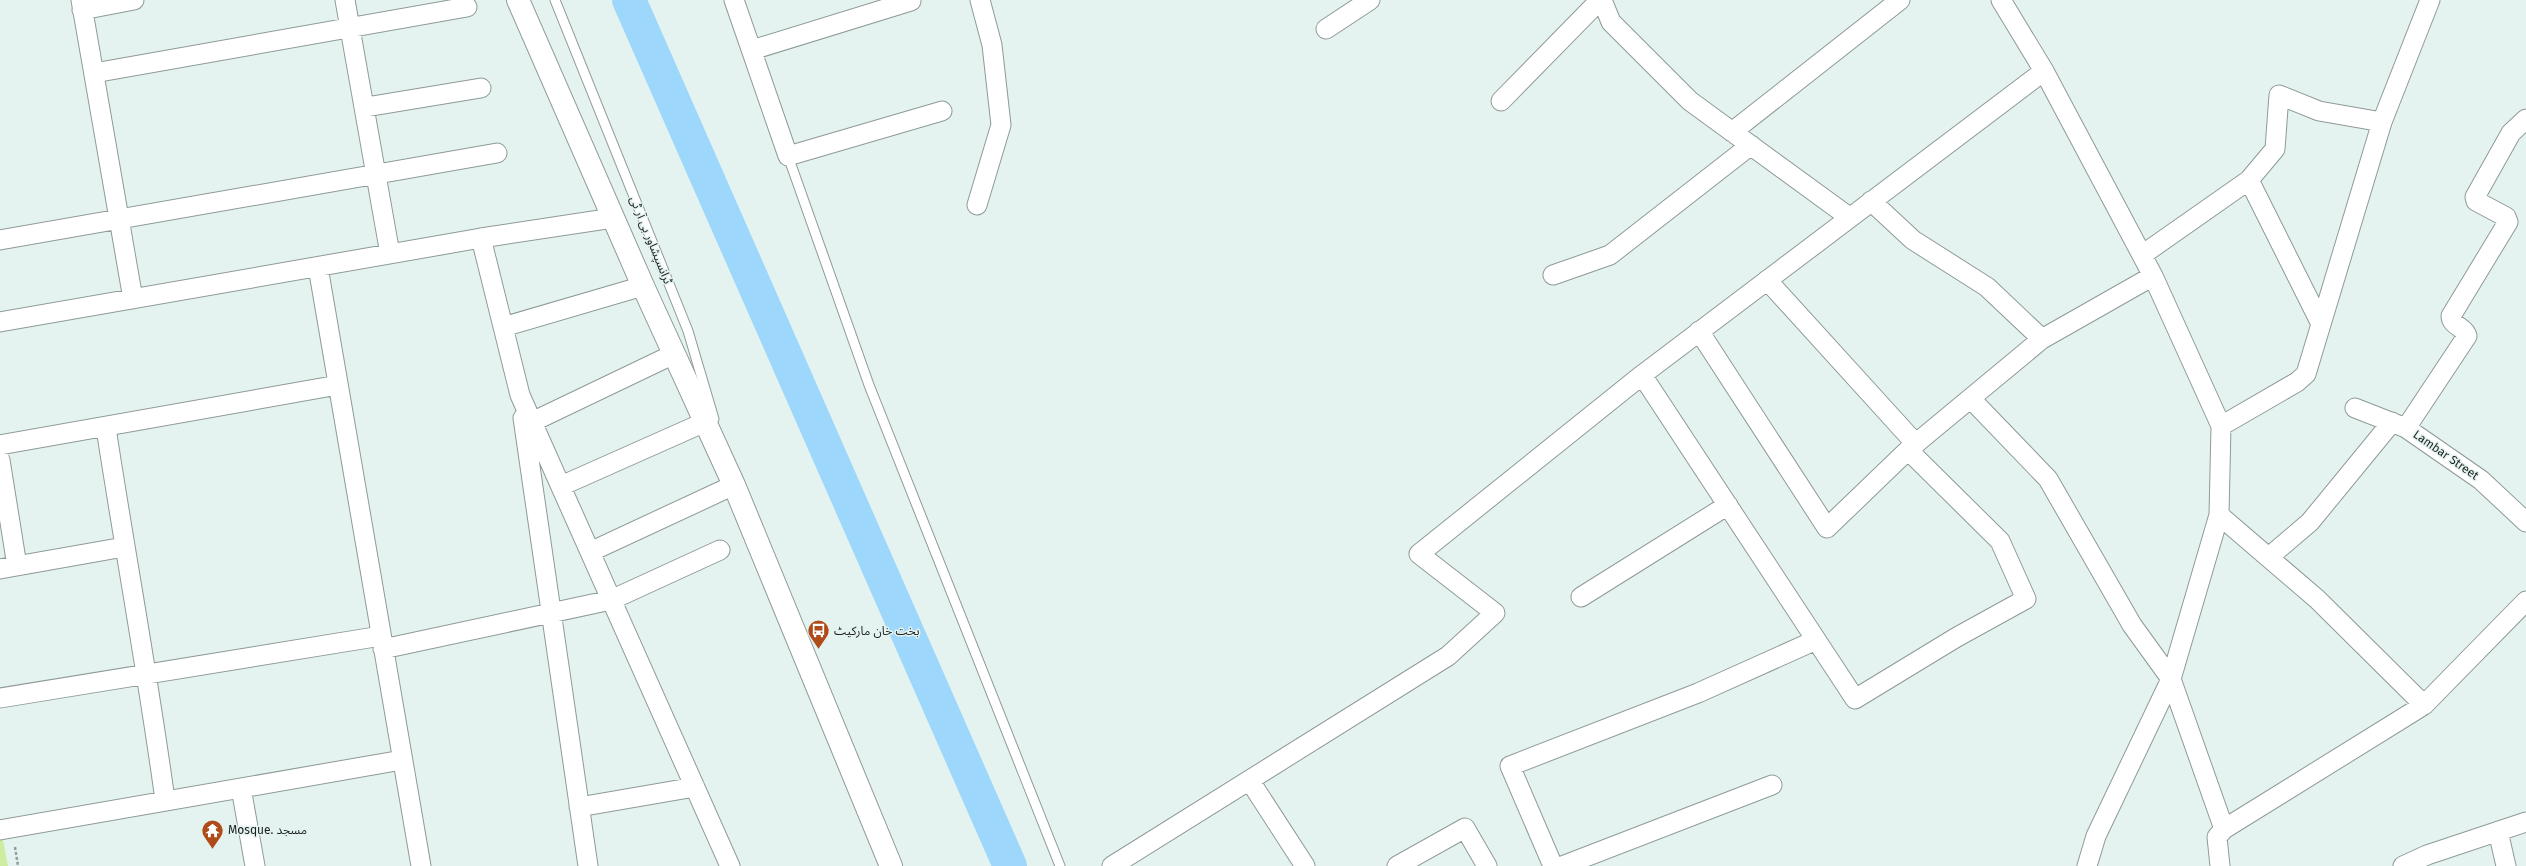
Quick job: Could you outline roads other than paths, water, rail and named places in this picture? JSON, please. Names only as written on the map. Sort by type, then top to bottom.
[{"type":"street","points":[[134,0],[81,5],[134,299]]},
{"type":"street","points":[[345,0],[366,107],[390,254]]},
{"type":"street","points":[[518,0],[643,286],[734,485],[891,866]]},
{"type":"street","points":[[734,0],[788,156],[942,111]]},
{"type":"street","points":[[976,205],[1001,125],[992,45],[980,0]]},
{"type":"street","points":[[1326,29],[1370,0]]},
{"type":"street","points":[[1501,101],[1601,0],[1611,22],[1690,101],[1849,217]]},
{"type":"street","points":[[1732,132],[1900,0]]},
{"type":"street","points":[[2001,0],[2044,71],[2153,276],[2221,426],[2219,515],[2171,679],[2096,836],[2087,866]]},
{"type":"street","points":[[2221,426],[2297,382],[2306,374],[2382,122],[2430,0]]},
{"type":"street","points":[[752,50],[911,1]]},
{"type":"street","points":[[94,73],[351,29],[467,7]]},
{"type":"street","points":[[1112,866],[1448,656],[1494,613],[1419,554],[1642,375],[1871,200],[2044,71]]},
{"type":"street","points":[[366,107],[481,88]]},
{"type":"street","points":[[2142,255],[2249,180],[2275,149],[2279,96],[2318,111],[2382,122]]},
{"type":"street","points":[[2269,557],[2310,522],[2399,425],[2468,336],[2465,331],[2453,322],[2451,316],[2508,222],[2506,217],[2476,201],[2475,197],[2511,133],[2526,119]]},
{"type":"street","points":[[1554,275],[1610,255],[1751,146]]},
{"type":"street","points":[[0,240],[497,153]]},
{"type":"street","points":[[2249,180],[2321,324]]},
{"type":"street","points":[[1871,200],[1913,240],[1987,287],[2042,339]]},
{"type":"street","points":[[0,322],[481,238],[613,218]]},
{"type":"street","points":[[481,238],[520,395],[588,866]]},
{"type":"street","points":[[318,267],[421,866]]},
{"type":"street","points":[[1699,331],[1827,528],[1912,447],[1972,400],[2042,339],[2153,276]]},
{"type":"street","points":[[1642,375],[1855,699],[1956,637],[2026,599],[2000,541],[1912,447],[1767,280]]},
{"type":"street","points":[[503,327],[643,286]]},
{"type":"street","points":[[532,422],[674,354]]},
{"type":"street","points":[[0,445],[106,428],[338,385]]},
{"type":"street","points":[[520,395],[730,866]]},
{"type":"street","points":[[1972,400],[2048,479],[2132,625],[2171,679],[2224,829]]},
{"type":"street","name":"Lambar Street","points":[[2355,408],[2399,425],[2481,480],[2526,522]]},
{"type":"street","points":[[561,486],[705,422]]},
{"type":"street","points":[[106,428],[124,547],[148,674],[165,800]]},
{"type":"street","points":[[0,460],[9,567],[124,547]]},
{"type":"street","points":[[590,552],[734,485]]},
{"type":"street","points":[[1581,598],[1728,505]]},
{"type":"street","points":[[2219,515],[2317,599],[2424,705]]},
{"type":"street","points":[[0,698],[148,674],[382,642],[552,614],[611,600],[720,550]]},
{"type":"street","points":[[2220,866],[2217,837],[2224,829],[2424,705],[2526,601]]},
{"type":"street","points":[[1553,866],[1510,766],[1698,693],[1816,640]]},
{"type":"street","points":[[0,830],[165,800],[402,760]]},
{"type":"street","points":[[1250,781],[1305,866]]},
{"type":"street","points":[[1562,866],[1772,785]]},
{"type":"street","points":[[579,807],[695,787]]},
{"type":"street","points":[[241,788],[255,866]]},
{"type":"street","points":[[2403,866],[2427,855],[2526,822]]},
{"type":"street","points":[[1397,866],[1465,828],[1487,866]]},
{"type":"street","points":[[2498,831],[2506,866]]},
{"type":"lane","name":"ٹرانسپشاور بی آر ٹی","points":[[555,0],[688,332],[734,485]]},
{"type":"lane","points":[[788,156],[869,385],[1060,866]]},
{"type":"waterway","points":[[629,0],[1010,866]]},
{"type":"place","name":"بخت خان مارکیٹ","points":[[818,650]]},
{"type":"place","name":"Mosque. مسجد","points":[[212,850]]}]
